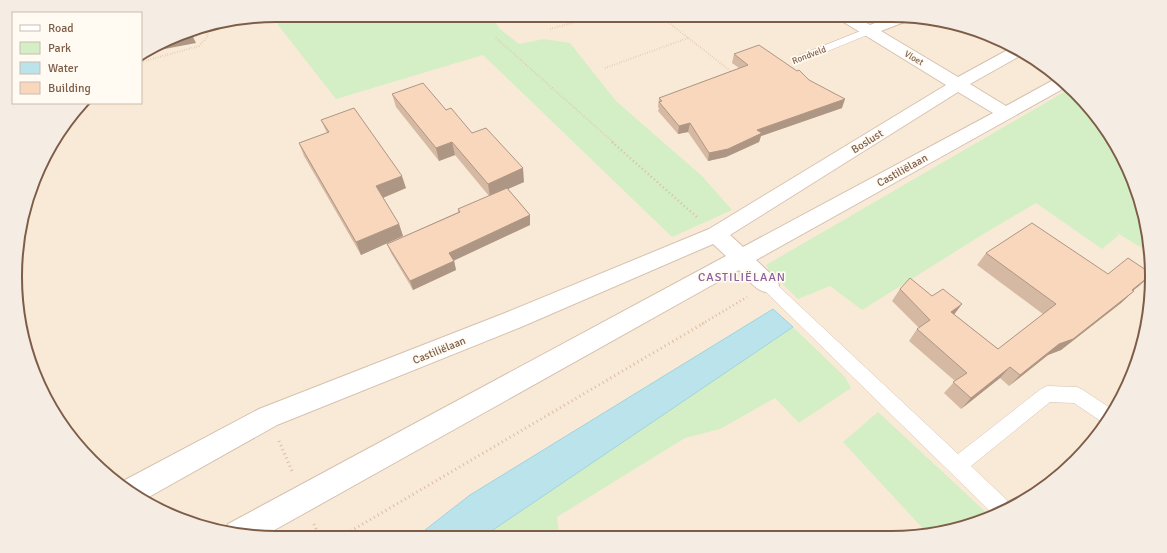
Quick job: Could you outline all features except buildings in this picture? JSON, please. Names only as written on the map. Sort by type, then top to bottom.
[{"type":"street","name":"Vloet","points":[[853,22],[1006,113]]},
{"type":"street","points":[[868,31],[891,22]]},
{"type":"street","name":"Boslust","points":[[716,234],[959,84],[1014,54]]},
{"type":"street","name":"Castiliëlaan","points":[[247,529],[1058,85]]},
{"type":"street","points":[[716,234],[768,285]]},
{"type":"street","name":"Castiliëlaan","points":[[137,489],[268,417],[513,320],[716,234]]},
{"type":"lane","name":"Rondveld","points":[[802,58],[868,31]]},
{"type":"lane","points":[[768,285],[1000,506]]},
{"type":"lane","points":[[958,466],[1047,394],[1077,395],[1105,414]]},
{"type":"path","points":[[550,29],[576,22]]},
{"type":"path","points":[[669,22],[733,73],[738,74]]},
{"type":"path","points":[[142,62],[199,46],[208,36],[207,32]]},
{"type":"path","points":[[496,38],[716,234]]},
{"type":"path","points":[[605,68],[688,38]]},
{"type":"path","points":[[351,531],[768,285]]},
{"type":"shaded area","points":[[276,22],[890,22],[924,24],[940,27],[988,41],[1032,65],[1058,85],[1082,109],[1111,149],[1126,179],[1140,227],[1143,243],[1145,276],[1143,310],[1140,326],[1126,374],[1111,404],[1082,444],[1058,468],[1032,488],[988,512],[956,522],[924,529],[890,531],[276,531],[243,529],[227,526],[179,512],[149,497],[109,468],[85,444],[56,404],[41,374],[27,326],[24,310],[22,276],[24,243],[31,211],[41,179],[48,164],[65,135],[90,104],[142,104],[142,60],[179,41],[211,31],[243,24]]},
{"type":"green space","points":[[276,22],[495,22],[500,29],[519,44],[544,39],[570,43],[616,101],[702,176],[732,210],[672,237],[483,55],[336,99]]},
{"type":"green space","points":[[1065,92],[1082,109],[1102,135],[1119,164],[1126,179],[1136,211],[1143,249],[1114,231],[1119,235],[1102,249],[1036,203],[862,310],[830,286],[798,299],[769,271],[766,265]]},
{"type":"green space","points":[[793,327],[845,377],[851,388],[799,423],[775,398],[720,429],[685,438],[557,517],[558,531],[491,531]]},
{"type":"green space","points":[[878,412],[986,513],[956,522],[923,529],[843,442]]},
{"type":"water","points":[[773,309],[793,327],[491,531],[424,531],[470,495]]},
{"type":"district","name":"CASTILIËLAAN","points":[[742,277]]}]
